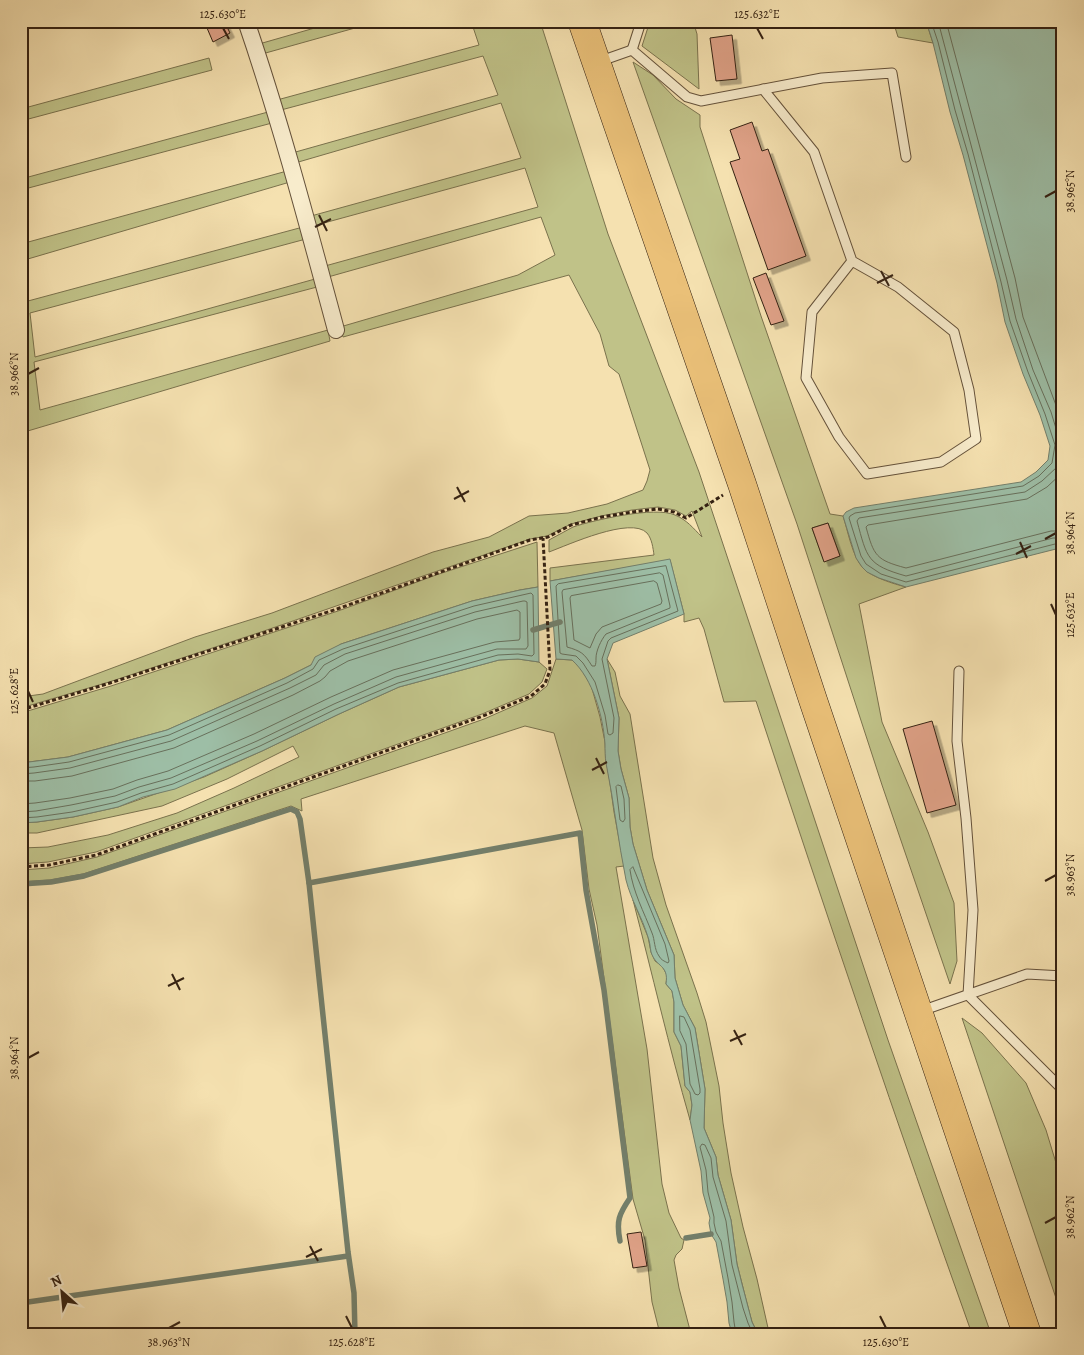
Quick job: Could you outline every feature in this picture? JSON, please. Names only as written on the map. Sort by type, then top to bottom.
[{"type":"highway","points":[[582,21],[742,484],[816,710],[1027,1334]]},
{"type":"street","points":[[246,21],[260,60],[303,204],[336,330]]},
{"type":"lane","points":[[632,50],[640,25],[639,21]]},
{"type":"lane","points":[[596,63],[632,50]]},
{"type":"lane","points":[[632,50],[687,97],[701,101],[822,78],[892,73],[906,157]]},
{"type":"lane","points":[[763,89],[814,152],[852,261],[898,287],[954,332],[969,390],[976,439],[941,462],[867,474],[839,437],[806,378],[812,312],[852,261]]},
{"type":"lane","points":[[959,672],[957,741],[966,818],[972,910],[968,995],[1063,1090]]},
{"type":"lane","points":[[918,1011],[1027,974],[1063,976]]},
{"type":"path","points":[[21,710],[252,637],[530,540],[548,537],[571,525],[602,517],[658,509],[674,512],[686,518],[742,484]]},
{"type":"path","points":[[21,867],[48,865],[96,854],[483,716],[530,696],[545,684],[550,670],[544,538]]},
{"type":"green space","points":[[339,21],[380,21],[262,54],[259,44]]},
{"type":"green space","points":[[471,21],[540,21],[608,234],[699,472],[888,1040],[991,1334],[972,1334],[862,1018],[756,701],[724,702],[704,629],[699,618],[684,622],[684,614],[670,560],[550,581],[550,568],[654,555],[647,533],[639,529],[628,528],[584,538],[549,552],[549,540],[573,527],[624,515],[654,512],[675,515],[683,519],[702,537],[692,511],[686,516],[675,510],[658,507],[601,516],[571,524],[547,536],[530,539],[261,632],[109,682],[21,708],[21,697],[43,694],[195,637],[272,613],[433,552],[489,537],[529,516],[568,513],[607,504],[643,490],[650,470],[619,374],[609,366],[600,334],[569,275],[343,337],[340,327],[518,275],[555,255],[541,217],[328,277],[325,266],[538,207],[525,168],[313,226],[311,216],[521,158],[501,103],[295,163],[292,153],[498,95],[483,56],[281,110],[277,100],[479,45]]},
{"type":"green space","points":[[650,21],[693,21],[697,34],[699,89],[642,46]]},
{"type":"green space","points":[[893,21],[926,21],[933,43],[898,37]]},
{"type":"green space","points":[[209,58],[212,70],[21,121],[21,109]]},
{"type":"green space","points":[[633,62],[653,75],[676,99],[700,115],[700,127],[761,316],[830,514],[843,516],[853,550],[863,568],[877,577],[906,587],[859,604],[882,722],[928,832],[954,903],[957,961],[950,984],[882,785],[797,524]],"holes":[[[828,523],[840,556],[824,561],[812,528]]]},
{"type":"green space","points":[[268,112],[272,123],[21,190],[21,179]]},
{"type":"green space","points":[[287,171],[290,182],[21,261],[21,244]]},
{"type":"green space","points":[[303,227],[306,239],[30,313],[35,357],[315,279],[317,287],[34,362],[40,410],[328,330],[330,341],[21,433],[21,261],[28,301]]},
{"type":"green space","points":[[537,542],[538,587],[472,601],[341,644],[311,665],[285,678],[167,730],[68,757],[21,763],[21,713],[111,686],[338,611],[436,575]]},
{"type":"green space","points":[[518,659],[539,662],[547,669],[542,682],[529,694],[482,714],[96,852],[48,862],[21,864],[21,848],[48,847],[108,835],[177,813],[299,757],[293,746],[227,779],[162,806],[37,833],[21,833],[21,823],[73,817],[118,807],[204,777],[399,687],[499,660]]},
{"type":"green space","points":[[556,659],[572,660],[579,666],[591,685],[605,742],[606,761],[624,866],[616,867],[647,1049],[662,1184],[669,1213],[681,1238],[684,1240],[682,1249],[674,1260],[691,1334],[660,1334],[652,1302],[645,1240],[633,1199],[597,925],[589,889],[582,830],[554,733],[525,726],[301,799],[302,811],[291,806],[83,874],[50,880],[21,882],[21,870],[49,868],[97,857],[484,719],[532,698],[547,686]]},
{"type":"green space","points":[[607,659],[615,672],[620,696],[630,714],[653,858],[666,905],[706,1022],[719,1086],[731,1173],[770,1334],[758,1334],[752,1322],[737,1264],[731,1220],[718,1175],[716,1157],[704,1128],[705,1089],[695,1028],[683,1005],[675,978],[674,955],[647,890],[633,844],[630,827],[629,798],[618,751],[619,718]]},
{"type":"green space","points":[[633,900],[648,937],[651,952],[655,961],[662,966],[667,975],[666,984],[672,991],[674,1032],[681,1046],[685,1086],[690,1092],[692,1105],[690,1120],[668,1038]]},
{"type":"green space","points":[[962,1018],[982,1033],[1026,1083],[1046,1130],[1063,1186],[1063,1319]]},
{"type":"water","points":[[926,21],[1063,21],[1063,550],[1056,549],[906,587],[879,578],[862,567],[856,558],[843,516],[846,512],[854,508],[1021,482],[1036,472],[1048,460],[1050,446],[1005,322],[997,283]]},
{"type":"water","points":[[670,559],[684,614],[613,643],[607,659],[619,718],[618,751],[629,798],[630,827],[633,844],[647,890],[674,955],[675,978],[683,1005],[695,1028],[705,1089],[704,1128],[716,1157],[718,1175],[731,1220],[737,1264],[752,1322],[758,1334],[732,1334],[729,1323],[716,1242],[711,1234],[710,1218],[703,1193],[701,1171],[690,1120],[692,1105],[690,1092],[685,1086],[681,1046],[674,1032],[672,991],[666,984],[664,969],[653,957],[646,930],[626,880],[606,763],[604,733],[596,699],[586,677],[572,660],[556,659],[550,581]]},
{"type":"water","points":[[538,587],[539,662],[518,659],[499,660],[399,687],[175,789],[143,797],[118,807],[73,817],[21,823],[21,763],[68,757],[167,730],[285,678],[311,665],[315,657],[341,644],[472,601]]},
{"type":"building","points":[[204,21],[224,21],[230,33],[213,42]]},
{"type":"building","points":[[732,35],[737,79],[716,81],[710,38]]},
{"type":"building","points":[[752,122],[762,151],[768,149],[806,256],[768,270],[730,162],[740,159],[730,130]]},
{"type":"building","points":[[766,273],[784,321],[771,325],[753,278]]},
{"type":"building","points":[[828,523],[840,556],[824,562],[812,528]]},
{"type":"building","points":[[932,721],[956,805],[927,813],[903,729]]},
{"type":"building","points":[[641,1232],[647,1266],[633,1268],[627,1234]]},
{"type":"waterway","points":[[533,630],[560,622]]},
{"type":"waterway","points":[[21,884],[51,882],[84,876],[291,809],[297,812],[300,819],[309,883],[354,1293],[355,1334]]},
{"type":"waterway","points":[[309,883],[580,833],[586,890],[604,990],[630,1198],[619,1218],[620,1241]]},
{"type":"waterway","points":[[686,1238],[711,1234]]},
{"type":"waterway","points":[[21,1303],[348,1256]]}]
